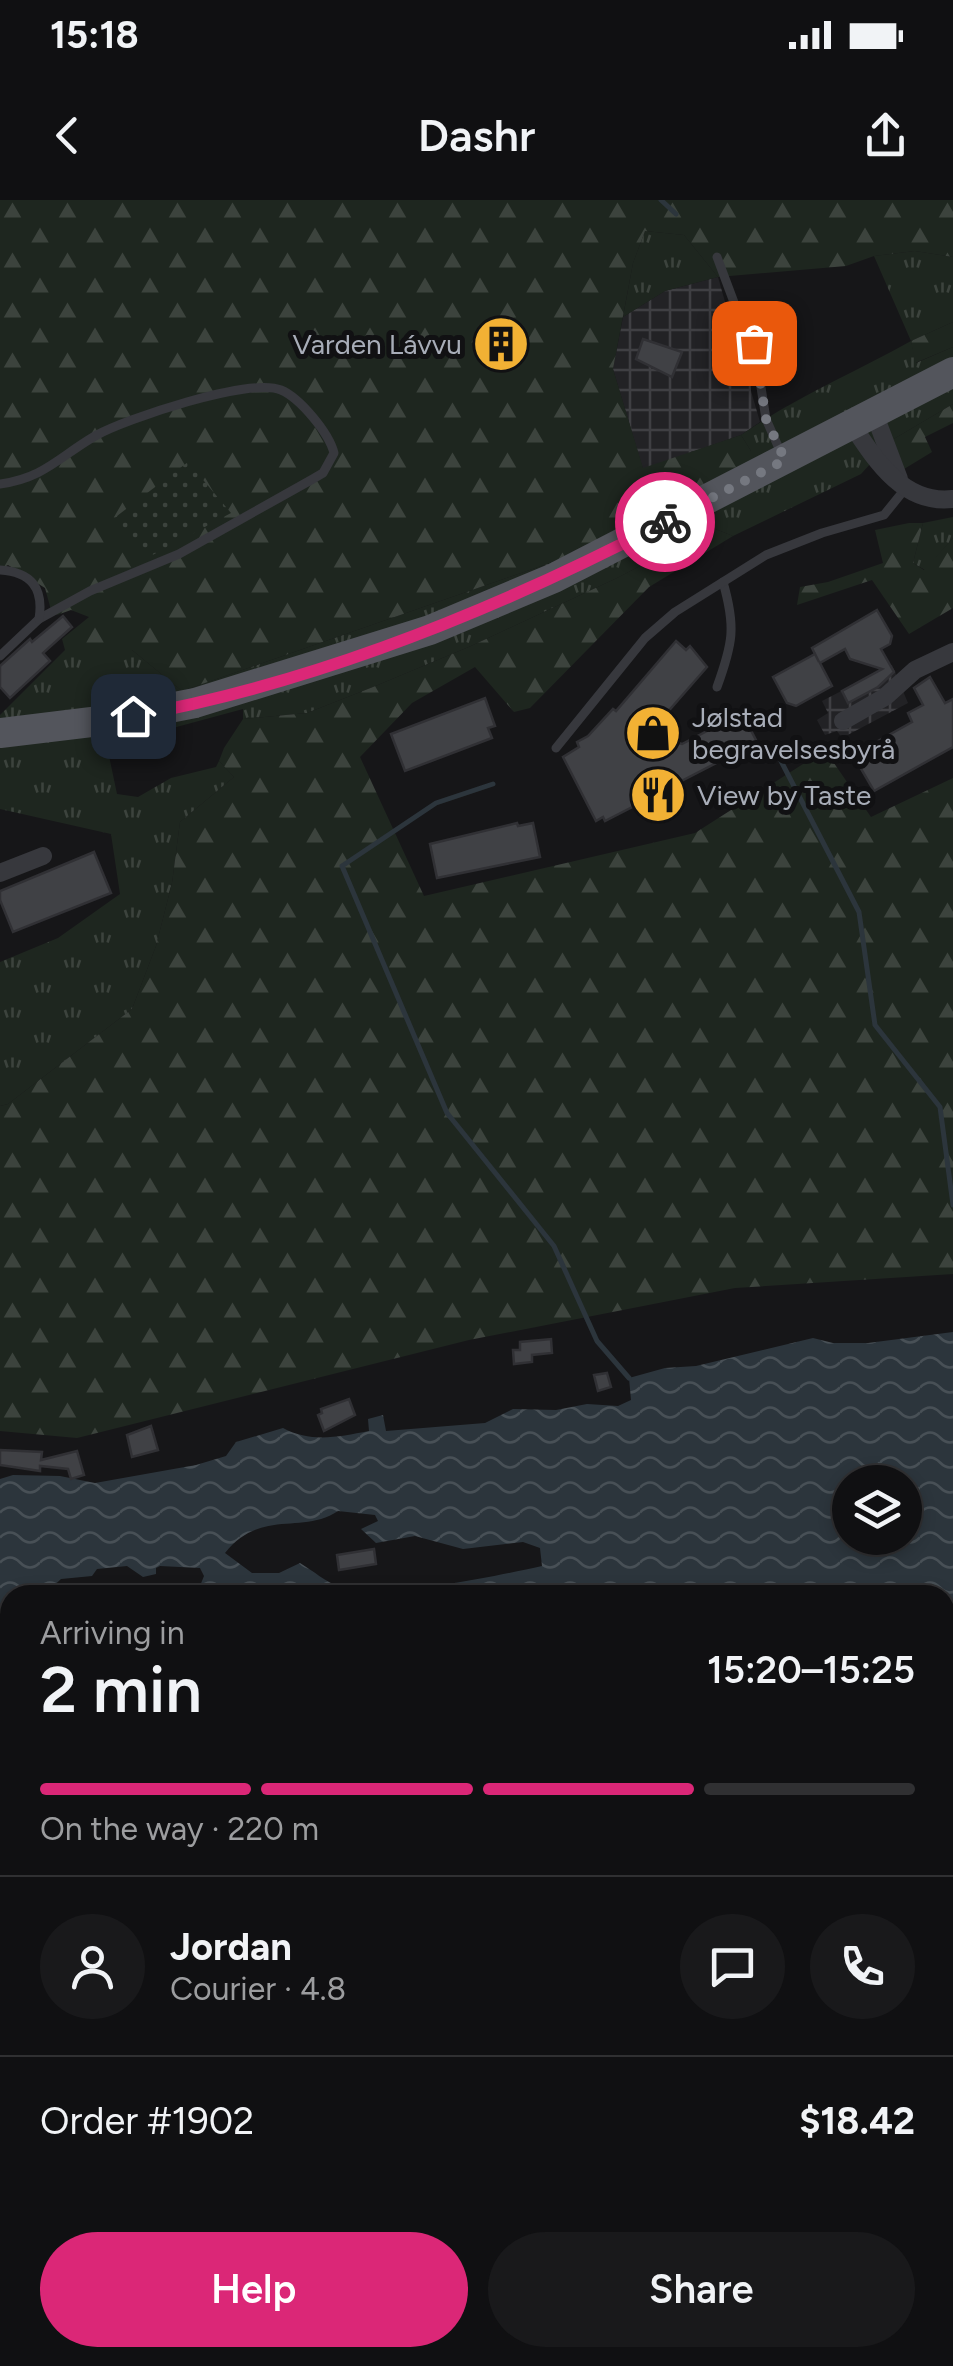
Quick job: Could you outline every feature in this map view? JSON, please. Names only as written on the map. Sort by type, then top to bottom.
[{"type":"main road","points":[[0,733],[108,720],[195,703],[430,630],[554,578],[953,372]]},
{"type":"street","points":[[863,419],[903,487],[926,498],[953,499]]},
{"type":"street","points":[[843,721],[885,697],[915,670],[953,652]]},
{"type":"street","points":[[0,873],[42,856]]},
{"type":"lane","points":[[717,256],[741,321],[754,343],[766,419],[785,460]]},
{"type":"lane","points":[[0,484],[35,477],[94,437],[137,417],[176,404],[260,388],[284,391],[331,441],[334,454],[330,464],[312,480],[180,554],[90,591],[39,619],[0,656]]},
{"type":"lane","points":[[556,748],[645,638],[675,612],[766,556],[822,533],[884,515],[903,487]]},
{"type":"lane","points":[[0,570],[16,572],[34,581],[41,600],[39,619]]},
{"type":"lane","points":[[717,687],[728,656],[734,618],[723,582]]},
{"type":"shaded area","points":[[718,277],[734,334],[745,347],[760,422],[741,435],[643,469],[613,369],[623,317],[665,291]]},
{"type":"shaded area","points":[[892,665],[908,703],[842,738],[837,731],[825,735],[817,720],[828,713],[822,701]]},
{"type":"green space","points":[[0,200],[953,200],[953,257],[915,251],[874,256],[846,266],[718,277],[684,235],[645,231],[633,263],[613,369],[643,468],[741,435],[751,451],[747,464],[567,557],[182,691],[132,650],[65,650],[62,639],[89,617],[71,610],[57,615],[51,610],[45,588],[8,565],[0,569]]},
{"type":"green space","points":[[645,231],[684,235],[718,277],[665,291],[623,317],[633,263]]},
{"type":"green space","points":[[915,251],[953,257],[953,322],[911,341],[874,256]]},
{"type":"green space","points":[[953,322],[953,347],[915,363],[911,341]]},
{"type":"green space","points":[[911,341],[916,363],[953,347],[953,404],[892,440],[861,474],[733,536],[713,528],[471,646],[307,713],[243,719],[243,709],[169,729],[105,737],[117,794],[138,797],[171,778],[216,767],[219,761],[234,777],[180,822],[172,883],[156,946],[132,1009],[8,1104],[0,1106],[0,962],[58,938],[120,894],[111,834],[0,809],[0,715],[65,650],[132,650],[182,691],[567,557],[751,451],[741,435],[761,422]]},
{"type":"green space","points":[[953,404],[953,423],[925,437],[932,452],[904,469],[892,440]]},
{"type":"green space","points":[[188,462],[231,513],[145,559],[113,519]]},
{"type":"green space","points":[[953,517],[953,538],[925,570],[913,563],[923,523]]},
{"type":"green space","points":[[923,523],[913,563],[924,570],[953,538],[953,608],[909,634],[872,580],[797,605],[800,587],[883,563],[875,530]]},
{"type":"green space","points":[[713,528],[733,536],[649,587],[530,708],[514,712],[475,667],[412,703],[360,757],[424,896],[695,833],[825,750],[871,817],[953,778],[953,1274],[735,1288],[469,1340],[77,1438],[0,1431],[0,1106],[8,1104],[132,1009],[156,946],[172,883],[180,822],[234,777],[219,761],[243,719],[307,713],[373,687],[617,578]]},
{"type":"water","points":[[953,1332],[953,1585],[440,1585],[542,1566],[540,1548],[523,1542],[463,1549],[415,1536],[376,1543],[361,1529],[378,1521],[375,1515],[338,1511],[324,1518],[253,1531],[225,1553],[252,1573],[279,1573],[300,1563],[335,1585],[200,1585],[204,1576],[200,1568],[160,1566],[156,1574],[143,1577],[127,1566],[97,1569],[92,1576],[61,1579],[55,1585],[0,1585],[0,1479],[13,1475],[60,1476],[95,1483],[196,1465],[226,1456],[236,1442],[283,1428],[314,1437],[369,1431],[368,1419],[383,1415],[386,1431],[485,1423],[513,1409],[618,1406],[631,1400],[629,1378],[813,1338],[833,1343],[868,1343]]},
{"type":"building","name":"Varden Lávvu","points":[[501,332],[510,336],[514,345],[510,354],[501,358],[492,354],[488,345],[492,336]]},
{"type":"building","points":[[643,339],[682,352],[672,377],[636,359]]},
{"type":"building","points":[[877,610],[892,636],[890,644],[881,649],[894,672],[878,687],[848,703],[842,691],[882,669],[850,659],[845,649],[820,663],[832,686],[796,706],[787,703],[773,677],[815,654],[812,648]]},
{"type":"building","points":[[63,616],[72,627],[43,653],[50,661],[10,698],[0,687],[0,666]]},
{"type":"building","points":[[676,641],[686,650],[690,646],[707,667],[659,722],[669,740],[682,744],[742,713],[757,742],[668,788],[672,795],[651,806],[648,799],[605,821],[603,817],[596,821],[563,757],[579,747],[577,742],[588,736],[613,709],[616,711]]},
{"type":"building","points":[[930,677],[945,703],[953,699],[953,747],[874,791],[853,755],[912,722],[908,713],[923,705],[914,688]]},
{"type":"building","points":[[485,698],[495,726],[488,728],[492,738],[405,771],[391,734]]},
{"type":"building","points":[[517,823],[533,823],[540,857],[437,878],[430,844]]},
{"type":"building","points":[[94,852],[111,893],[13,932],[0,891]]},
{"type":"building","points":[[551,1339],[552,1353],[532,1355],[532,1362],[514,1364],[513,1350],[520,1350],[520,1342]]},
{"type":"building","points":[[607,1373],[611,1387],[598,1391],[594,1375]]},
{"type":"building","points":[[349,1399],[355,1415],[324,1431],[318,1415],[321,1409]]},
{"type":"building","points":[[151,1426],[158,1450],[132,1457],[127,1435]]},
{"type":"building","points":[[0,1450],[42,1452],[41,1460],[77,1451],[84,1475],[71,1479],[68,1469],[40,1466],[40,1471],[0,1465]]},
{"type":"building","points":[[374,1549],[376,1564],[339,1570],[337,1555]]},
{"type":"waterway","points":[[661,200],[676,214]]},
{"type":"waterway","points":[[781,761],[859,912],[875,1025],[940,1107],[953,1205]]},
{"type":"waterway","points":[[493,784],[436,803],[342,866],[447,1113],[554,1246],[597,1341],[629,1378]]},
{"type":"way so far","points":[[665,522],[785,460],[766,419],[754,343]]},
{"type":"place","name":"Varden Lávvu","points":[[501,344]]},
{"type":"place","name":"Jølstad begravelsesbyrå","points":[[653,733]]},
{"type":"place","name":"View by Taste","points":[[658,795]]},
{"type":"route","points":[[133,716],[234,692],[430,630],[554,578],[665,522]]}]
